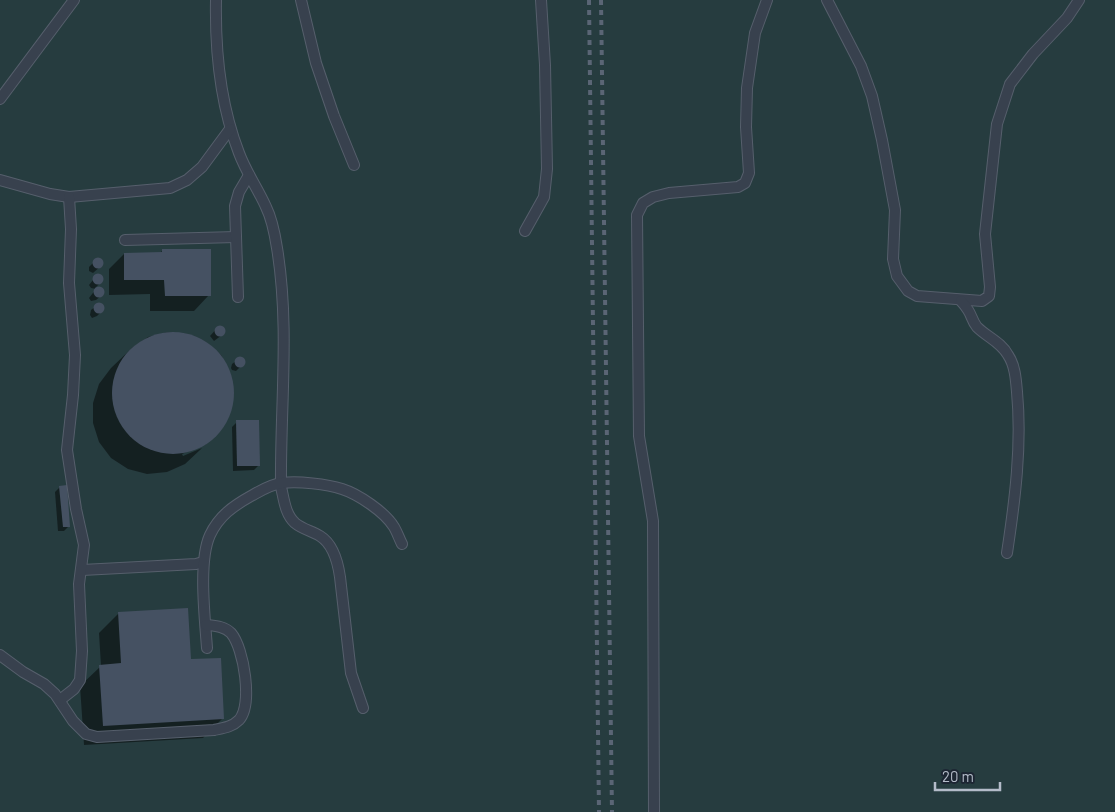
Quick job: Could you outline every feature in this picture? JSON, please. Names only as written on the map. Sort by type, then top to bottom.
[{"type":"lane","points":[[0,98],[74,0]]},
{"type":"lane","points":[[216,0],[215,32],[219,81],[230,129],[249,175],[267,209],[277,246],[283,291],[284,342],[281,483],[286,509],[295,523],[320,536],[328,544],[337,562],[351,673],[363,708]]},
{"type":"lane","points":[[300,0],[316,63],[334,116],[354,165]]},
{"type":"lane","points":[[524,231],[544,196],[548,169],[541,0]]},
{"type":"lane","points":[[654,812],[652,521],[639,436],[637,214],[643,203],[653,197],[669,193],[738,186],[745,182],[749,173],[746,127],[747,88],[755,33],[767,0]]},
{"type":"lane","points":[[827,0],[861,66],[872,96],[895,210],[893,259],[897,276],[908,291],[917,296],[982,302],[989,296],[990,287],[985,234],[996,124],[1010,84],[1067,18],[1079,0]]},
{"type":"lane","points":[[0,180],[50,194],[69,197],[170,188],[187,180],[202,167],[230,129]]},
{"type":"lane","points":[[238,297],[235,206],[239,192],[249,175]]},
{"type":"lane","points":[[60,700],[74,690],[80,680],[82,651],[79,584],[84,545],[76,509],[67,450],[75,355],[69,283],[69,197]]},
{"type":"lane","points":[[125,240],[236,237]]},
{"type":"lane","points":[[961,301],[970,311],[972,320],[978,328],[997,341],[1008,355],[1015,375],[1018,405],[1018,458],[1014,508],[1007,553]]},
{"type":"lane","points":[[207,648],[203,562],[209,537],[217,522],[232,507],[262,490],[281,483],[310,483],[343,489],[384,514],[394,526],[402,544]]},
{"type":"lane","points":[[82,570],[196,564],[203,562]]},
{"type":"lane","points":[[0,655],[23,672],[44,684],[60,700],[73,721],[86,734],[97,737],[214,730],[231,726],[241,719],[247,693],[242,662],[237,644],[231,633],[220,626],[206,625]]},
{"type":"green space","points":[[0,0],[1115,0],[1115,812],[0,812]]},
{"type":"building","points":[[162,249],[211,249],[211,296],[165,296],[164,280],[124,280],[124,253],[162,252]]},
{"type":"building","points":[[96,258],[100,258],[103,263],[102,267],[96,268],[93,265],[93,261]]},
{"type":"building","points":[[96,274],[100,274],[103,279],[102,283],[96,284],[93,281],[93,277]]},
{"type":"building","points":[[97,287],[101,287],[104,292],[103,296],[97,297],[94,294],[94,290]]},
{"type":"building","points":[[97,303],[101,303],[104,308],[103,312],[97,313],[94,310],[94,306]]},
{"type":"building","points":[[218,326],[222,326],[225,331],[224,335],[218,336],[215,333],[215,329]]},
{"type":"building","points":[[173,332],[196,336],[216,350],[230,370],[234,393],[230,416],[216,436],[196,450],[173,454],[150,450],[130,436],[116,416],[112,393],[116,370],[130,350],[150,336]]},
{"type":"building","points":[[238,357],[242,357],[245,362],[244,366],[238,367],[235,364],[235,360]]},
{"type":"building","points":[[236,420],[259,420],[260,466],[237,466]]},
{"type":"building","points":[[67,485],[70,527],[63,527],[59,486]]},
{"type":"building","points":[[188,608],[191,659],[221,658],[224,719],[103,726],[99,665],[121,663],[118,612]]},
{"type":"railway","points":[[589,0],[599,812]]},
{"type":"railway","points":[[601,0],[612,812]]}]
